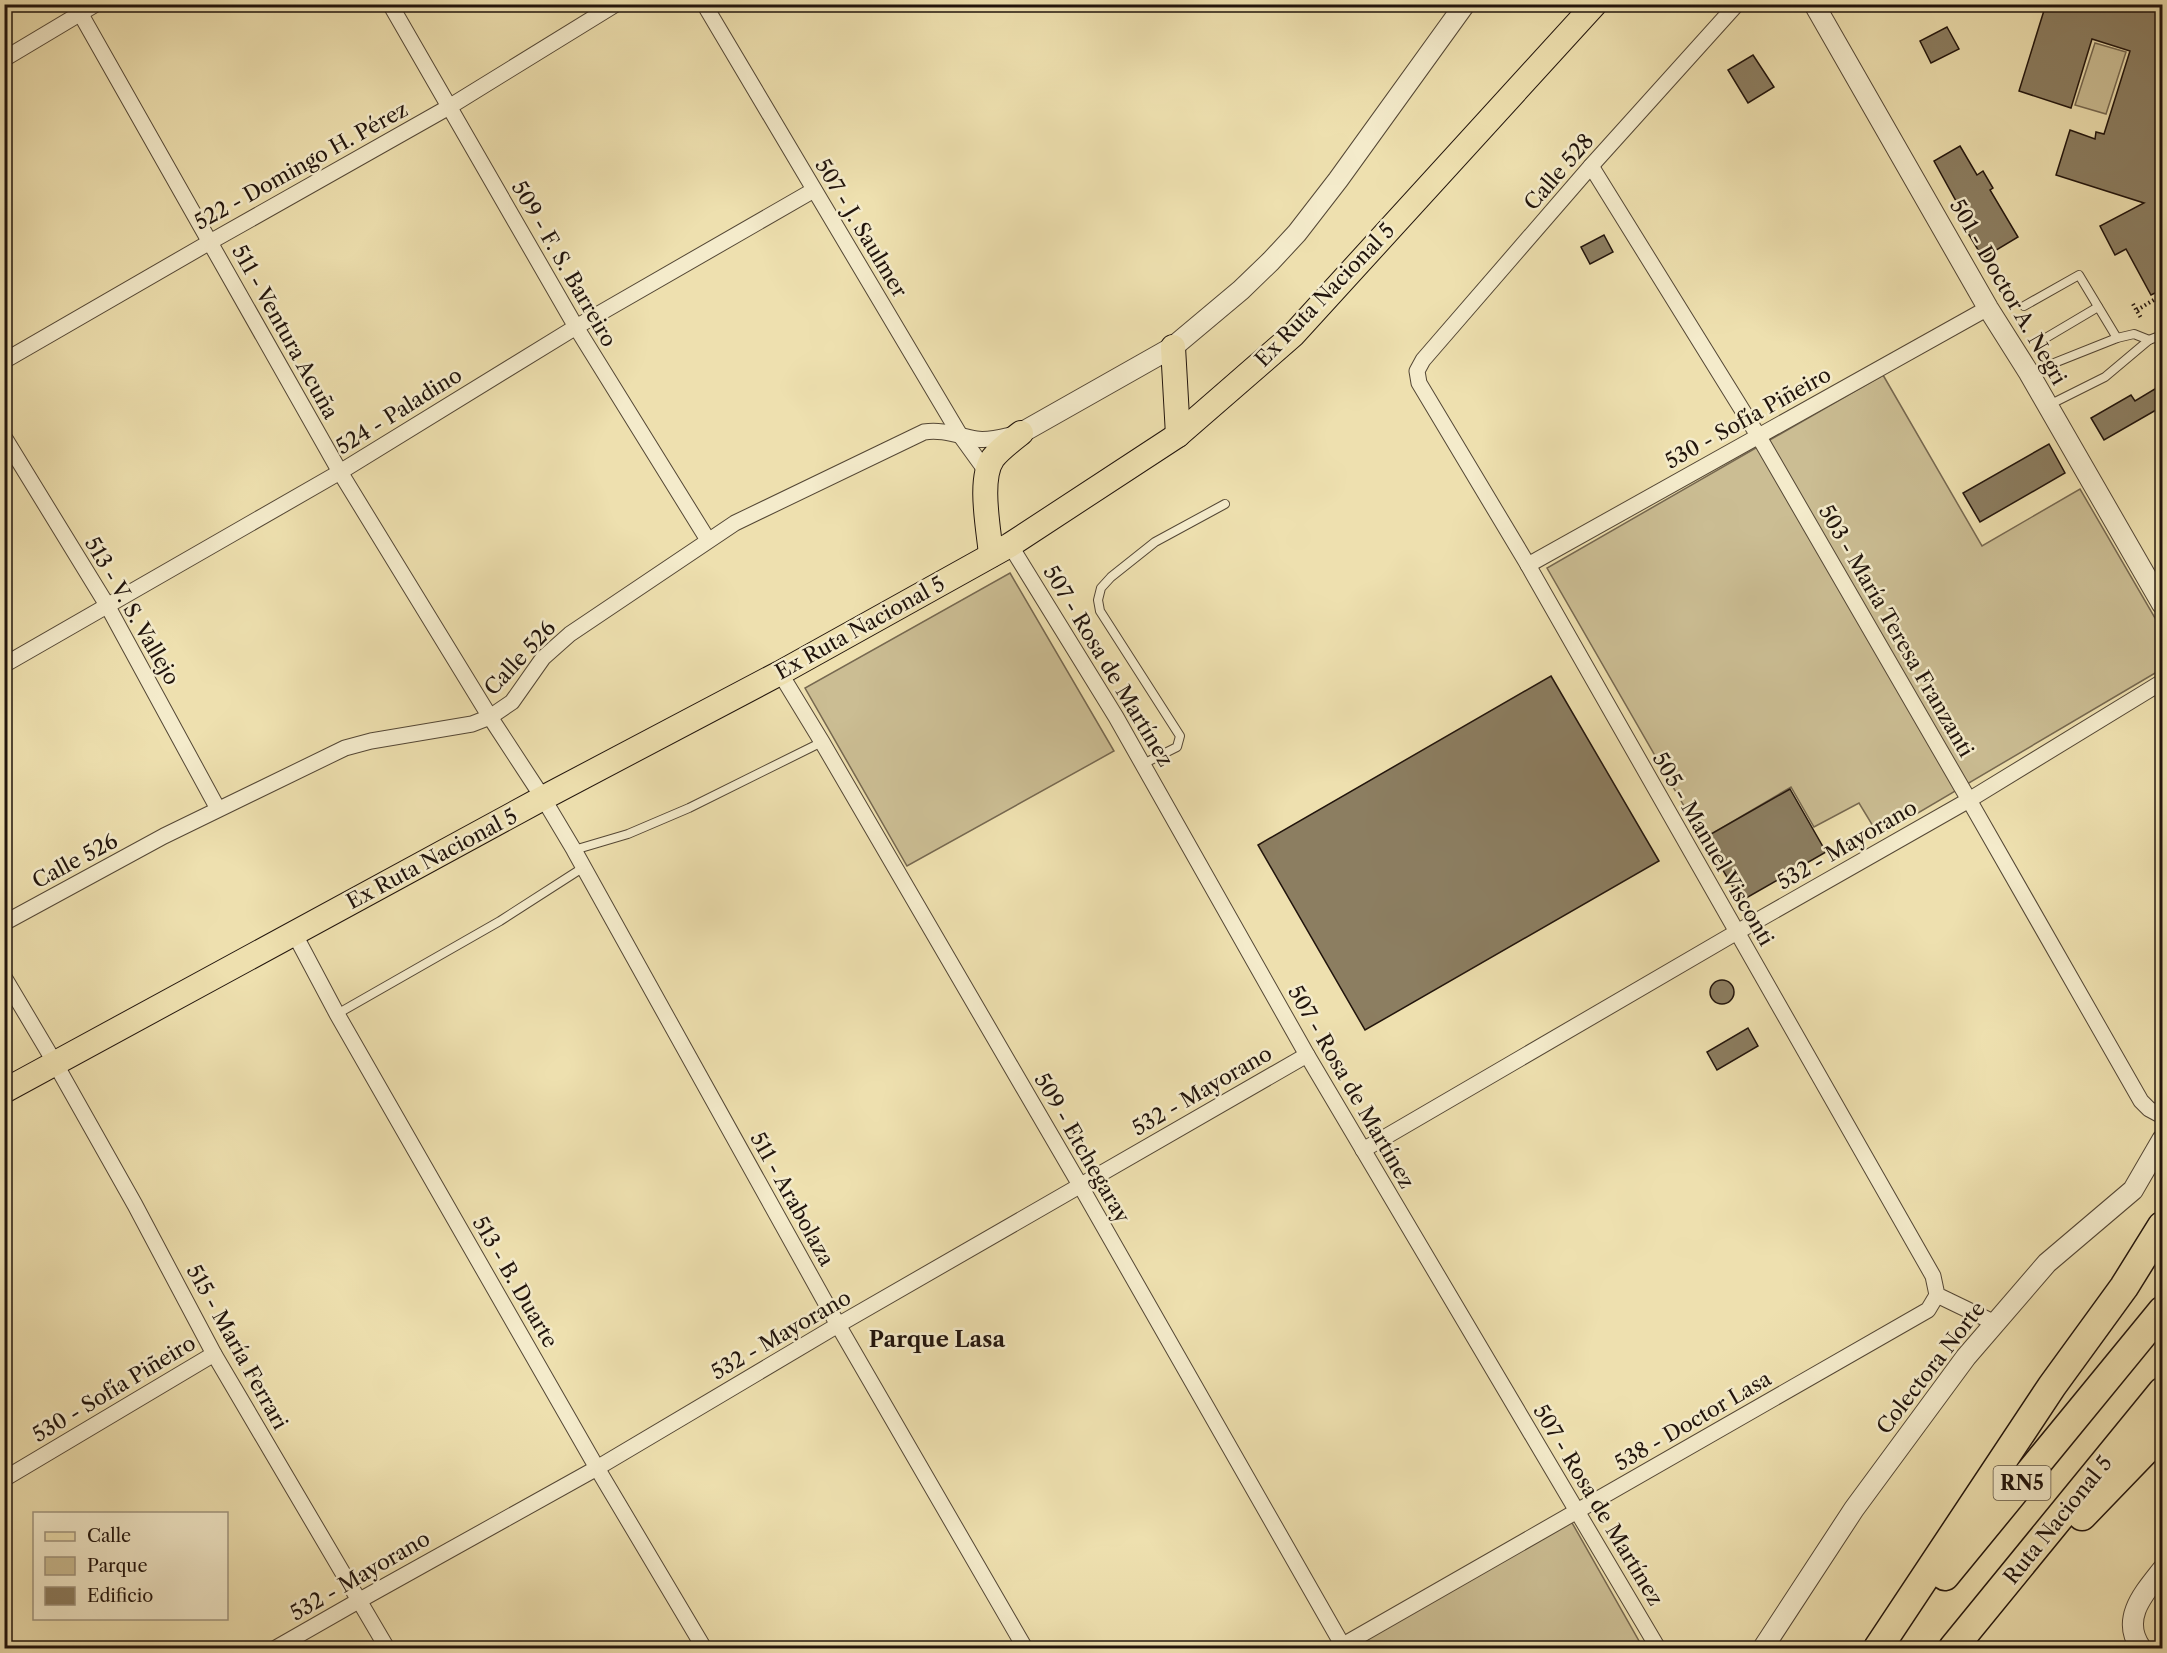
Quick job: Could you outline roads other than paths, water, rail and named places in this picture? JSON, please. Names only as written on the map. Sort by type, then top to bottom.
[{"type":"highway","points":[[1878,1648],[2052,1386],[2124,1287],[2163,1226]]},
{"type":"highway","name":"RN5","points":[[1886,1648],[2163,1311]]},
{"type":"highway","name":"Ruta Nacional 5","points":[[1953,1648],[2163,1392]]},
{"type":"highway","points":[[1953,1648],[2163,1433]]},
{"type":"main road","name":"Ex Ruta Nacional 5","points":[[4,1091],[543,798],[780,673],[1001,550],[1178,435],[1293,335],[1595,4]]},
{"type":"main road","points":[[1173,347],[1178,435]]},
{"type":"main road","points":[[1001,550],[985,485],[986,471],[992,460],[1021,433]]},
{"type":"street","points":[[4,59],[77,9],[96,4]]},
{"type":"street","name":"509 - F. S. Barreiro","points":[[390,4],[576,327],[708,540]]},
{"type":"street","name":"522 - Domingo H. Pérez","points":[[4,361],[449,107],[616,4]]},
{"type":"street","name":"507 - J. Saulmer","points":[[704,4],[960,435],[986,471]]},
{"type":"street","points":[[1021,433],[1173,347],[1241,290],[1297,232],[1338,180],[1465,4]]},
{"type":"street","name":"Calle 528","points":[[1417,371],[1431,351],[1591,166],[1737,4]]},
{"type":"street","name":"501 - Doctor A. Negri","points":[[1814,4],[1988,308],[2029,373],[2163,604]]},
{"type":"street","name":"511 - Ventura Acuña","points":[[77,9],[340,472],[490,717],[543,798]]},
{"type":"street","name":"503 - María Teresa Franzanti","points":[[1591,166],[1759,437],[2141,1101],[2148,1109],[2163,1116]]},
{"type":"street","name":"524 - Paladino","points":[[4,665],[340,472],[576,327],[814,190]]},
{"type":"street","name":"530 - Sofía Piñeiro","points":[[1528,565],[1988,308]]},
{"type":"street","name":"505 - Manuel Visconti","points":[[1417,371],[1419,383],[1528,565],[1933,1276],[1937,1295]]},
{"type":"street","name":"Calle 526","points":[[4,923],[218,809],[345,748],[371,741],[472,724],[490,717],[512,702],[543,658],[570,634],[735,523],[924,432],[936,430],[977,439],[994,439],[1021,433]]},
{"type":"street","name":"513 - V. S. Vallejo","points":[[4,437],[107,605],[218,809]]},
{"type":"street","name":"507 - Rosa de Martínez","points":[[1001,550],[1116,717],[1307,1055],[1658,1648]]},
{"type":"street","name":"509 - Etchegaray","points":[[780,673],[1080,1185],[1341,1647]]},
{"type":"street","name":"532 - Mayorano","points":[[1364,1150],[1737,932],[1969,800],[2163,682]]},
{"type":"street","name":"511 - Arabolaza","points":[[543,798],[584,867],[838,1325],[1026,1648]]},
{"type":"street","name":"513 - B. Duarte","points":[[294,933],[597,1468],[704,1648]]},
{"type":"street","name":"515 - María Ferrari","points":[[4,977],[56,1063],[214,1354],[387,1648]]},
{"type":"street","name":"532 - Mayorano","points":[[276,1648],[597,1468],[838,1325],[1307,1055]]},
{"type":"street","name":"Colectora Norte","points":[[1763,1648],[1854,1509],[1966,1357],[2047,1263],[2133,1190],[2163,1140]]},
{"type":"street","points":[[1937,1295],[1995,1323]]},
{"type":"street","name":"538 - Doctor Lasa","points":[[1341,1647],[1928,1310],[1937,1295]]},
{"type":"street","name":"530 - Sofía Piñeiro","points":[[4,1479],[214,1354]]},
{"type":"street","points":[[2141,1648],[2136,1642],[2132,1625],[2136,1608],[2142,1595],[2163,1570]]},
{"type":"lane","points":[[2024,306],[2079,275],[2117,338]]},
{"type":"lane","points":[[2044,339],[2098,307]]},
{"type":"lane","points":[[2029,373],[2117,338],[2134,334],[2148,340]]},
{"type":"lane","points":[[2047,406],[2105,377],[2148,340],[2163,334]]},
{"type":"lane","points":[[1143,764],[1177,747],[1180,736],[1100,611],[1098,600],[1101,588],[1111,577],[1155,542],[1225,504]]},
{"type":"lane","points":[[574,850],[628,834],[689,808],[822,742]]},
{"type":"lane","points":[[338,1014],[500,921],[584,867]]},
{"type":"district","name":"Parque Lasa","points":[[937,1339]]}]
